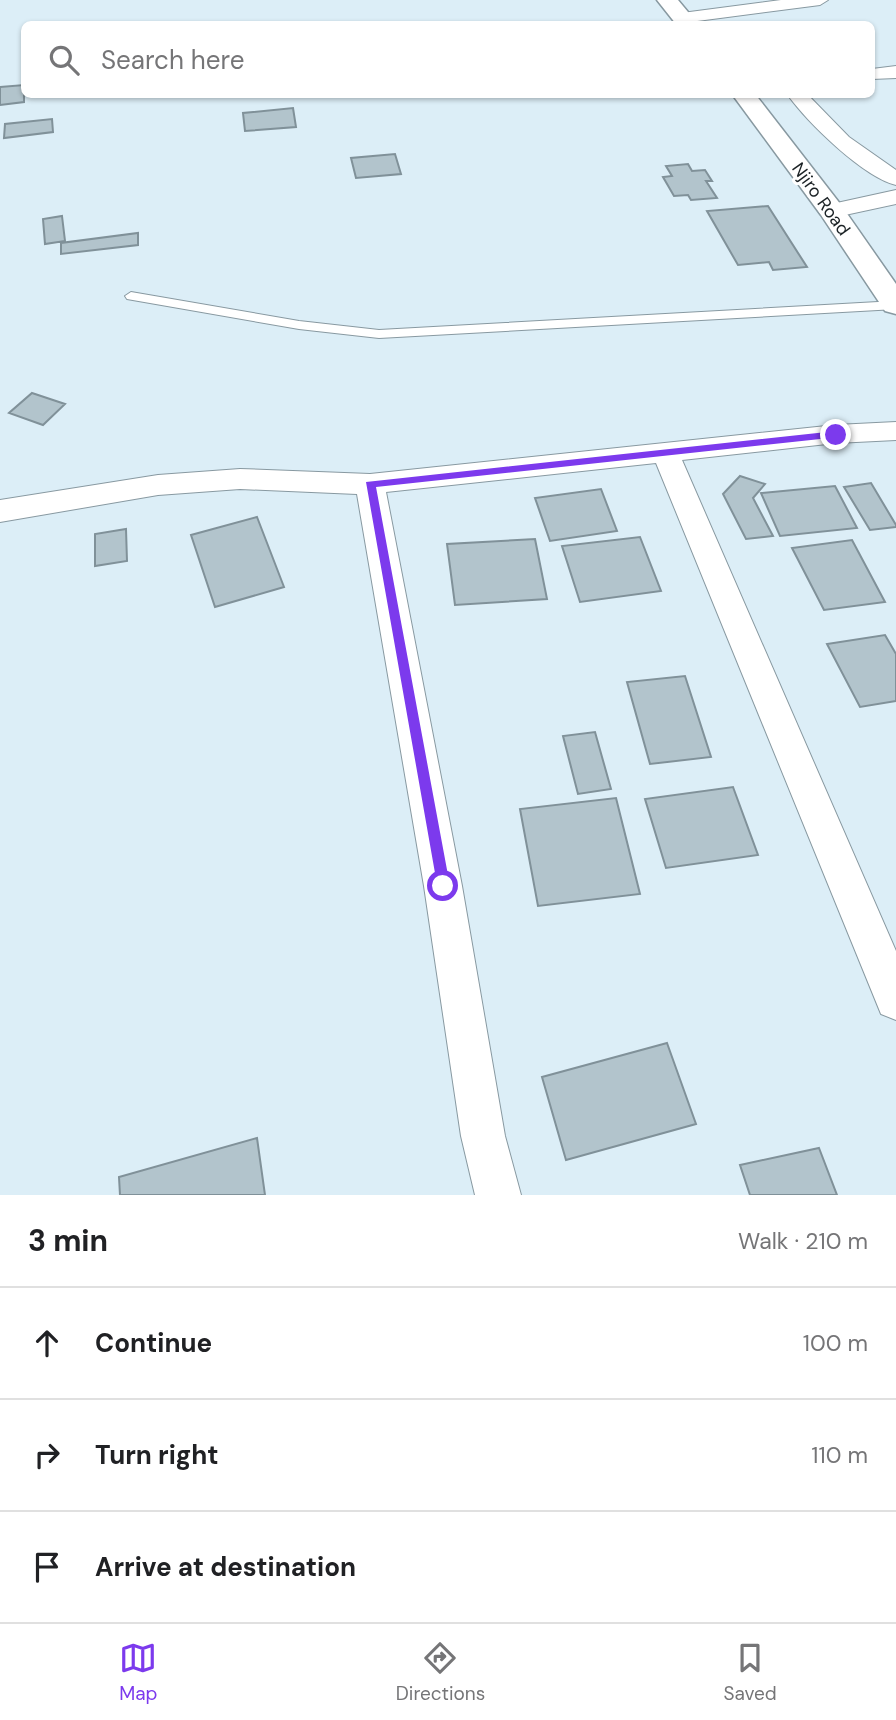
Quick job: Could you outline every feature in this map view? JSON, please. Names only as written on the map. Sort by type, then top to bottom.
[{"type":"street","points":[[667,0],[685,21],[820,0]]},
{"type":"street","points":[[875,74],[896,72]]},
{"type":"street","name":"Njiro Road","points":[[746,98],[831,211],[896,305]]},
{"type":"street","points":[[799,98],[828,131],[896,179]]},
{"type":"street","points":[[831,211],[896,197]]},
{"type":"street","points":[[0,511],[172,484],[240,479],[370,484],[665,452],[896,431]]},
{"type":"street","points":[[665,452],[896,999]]},
{"type":"street","points":[[370,484],[443,886],[482,1136],[498,1195]]},
{"type":"lane","points":[[131,296],[299,325],[379,334],[896,305]]},
{"type":"building","points":[[21,85],[21,98],[24,98],[24,102],[0,105],[0,87]]},
{"type":"building","points":[[293,108],[296,127],[245,131],[243,113]]},
{"type":"building","points":[[52,119],[53,132],[4,138],[5,124]]},
{"type":"building","points":[[395,154],[401,174],[356,178],[351,158]]},
{"type":"building","points":[[688,164],[692,171],[705,170],[712,181],[706,181],[717,198],[691,200],[688,195],[674,196],[663,177],[672,176],[666,166]]},
{"type":"building","points":[[768,206],[807,267],[773,270],[769,262],[738,265],[707,211]]},
{"type":"building","points":[[62,216],[65,241],[45,244],[43,219]]},
{"type":"building","points":[[138,233],[138,245],[61,254],[61,243]]},
{"type":"building","points":[[32,393],[65,404],[43,425],[9,413]]},
{"type":"building","points":[[740,476],[765,484],[753,498],[773,536],[746,539],[723,494]]},
{"type":"building","points":[[871,483],[896,527],[870,530],[844,487]]},
{"type":"building","points":[[835,486],[857,528],[780,536],[761,493]]},
{"type":"building","points":[[601,489],[617,531],[550,541],[535,498]]},
{"type":"building","points":[[257,517],[284,587],[215,607],[191,535]]},
{"type":"building","points":[[126,529],[127,561],[95,566],[95,534]]},
{"type":"building","points":[[640,537],[661,591],[580,602],[562,546]]},
{"type":"building","points":[[535,539],[547,599],[455,605],[447,544]]},
{"type":"building","points":[[852,540],[885,602],[824,610],[792,548]]},
{"type":"building","points":[[885,635],[896,654],[896,701],[860,707],[827,644]]},
{"type":"building","points":[[685,676],[711,757],[650,764],[627,682]]},
{"type":"building","points":[[595,732],[611,789],[578,794],[563,736]]},
{"type":"building","points":[[733,787],[758,855],[666,868],[645,799]]},
{"type":"building","points":[[616,798],[640,894],[538,906],[520,809]]},
{"type":"building","points":[[667,1043],[696,1124],[566,1160],[542,1077]]},
{"type":"building","points":[[257,1138],[265,1195],[120,1195],[119,1177]]},
{"type":"building","points":[[819,1148],[837,1195],[750,1195],[740,1165]]},
{"type":"route","points":[[443,886],[370,484],[836,435]]}]
